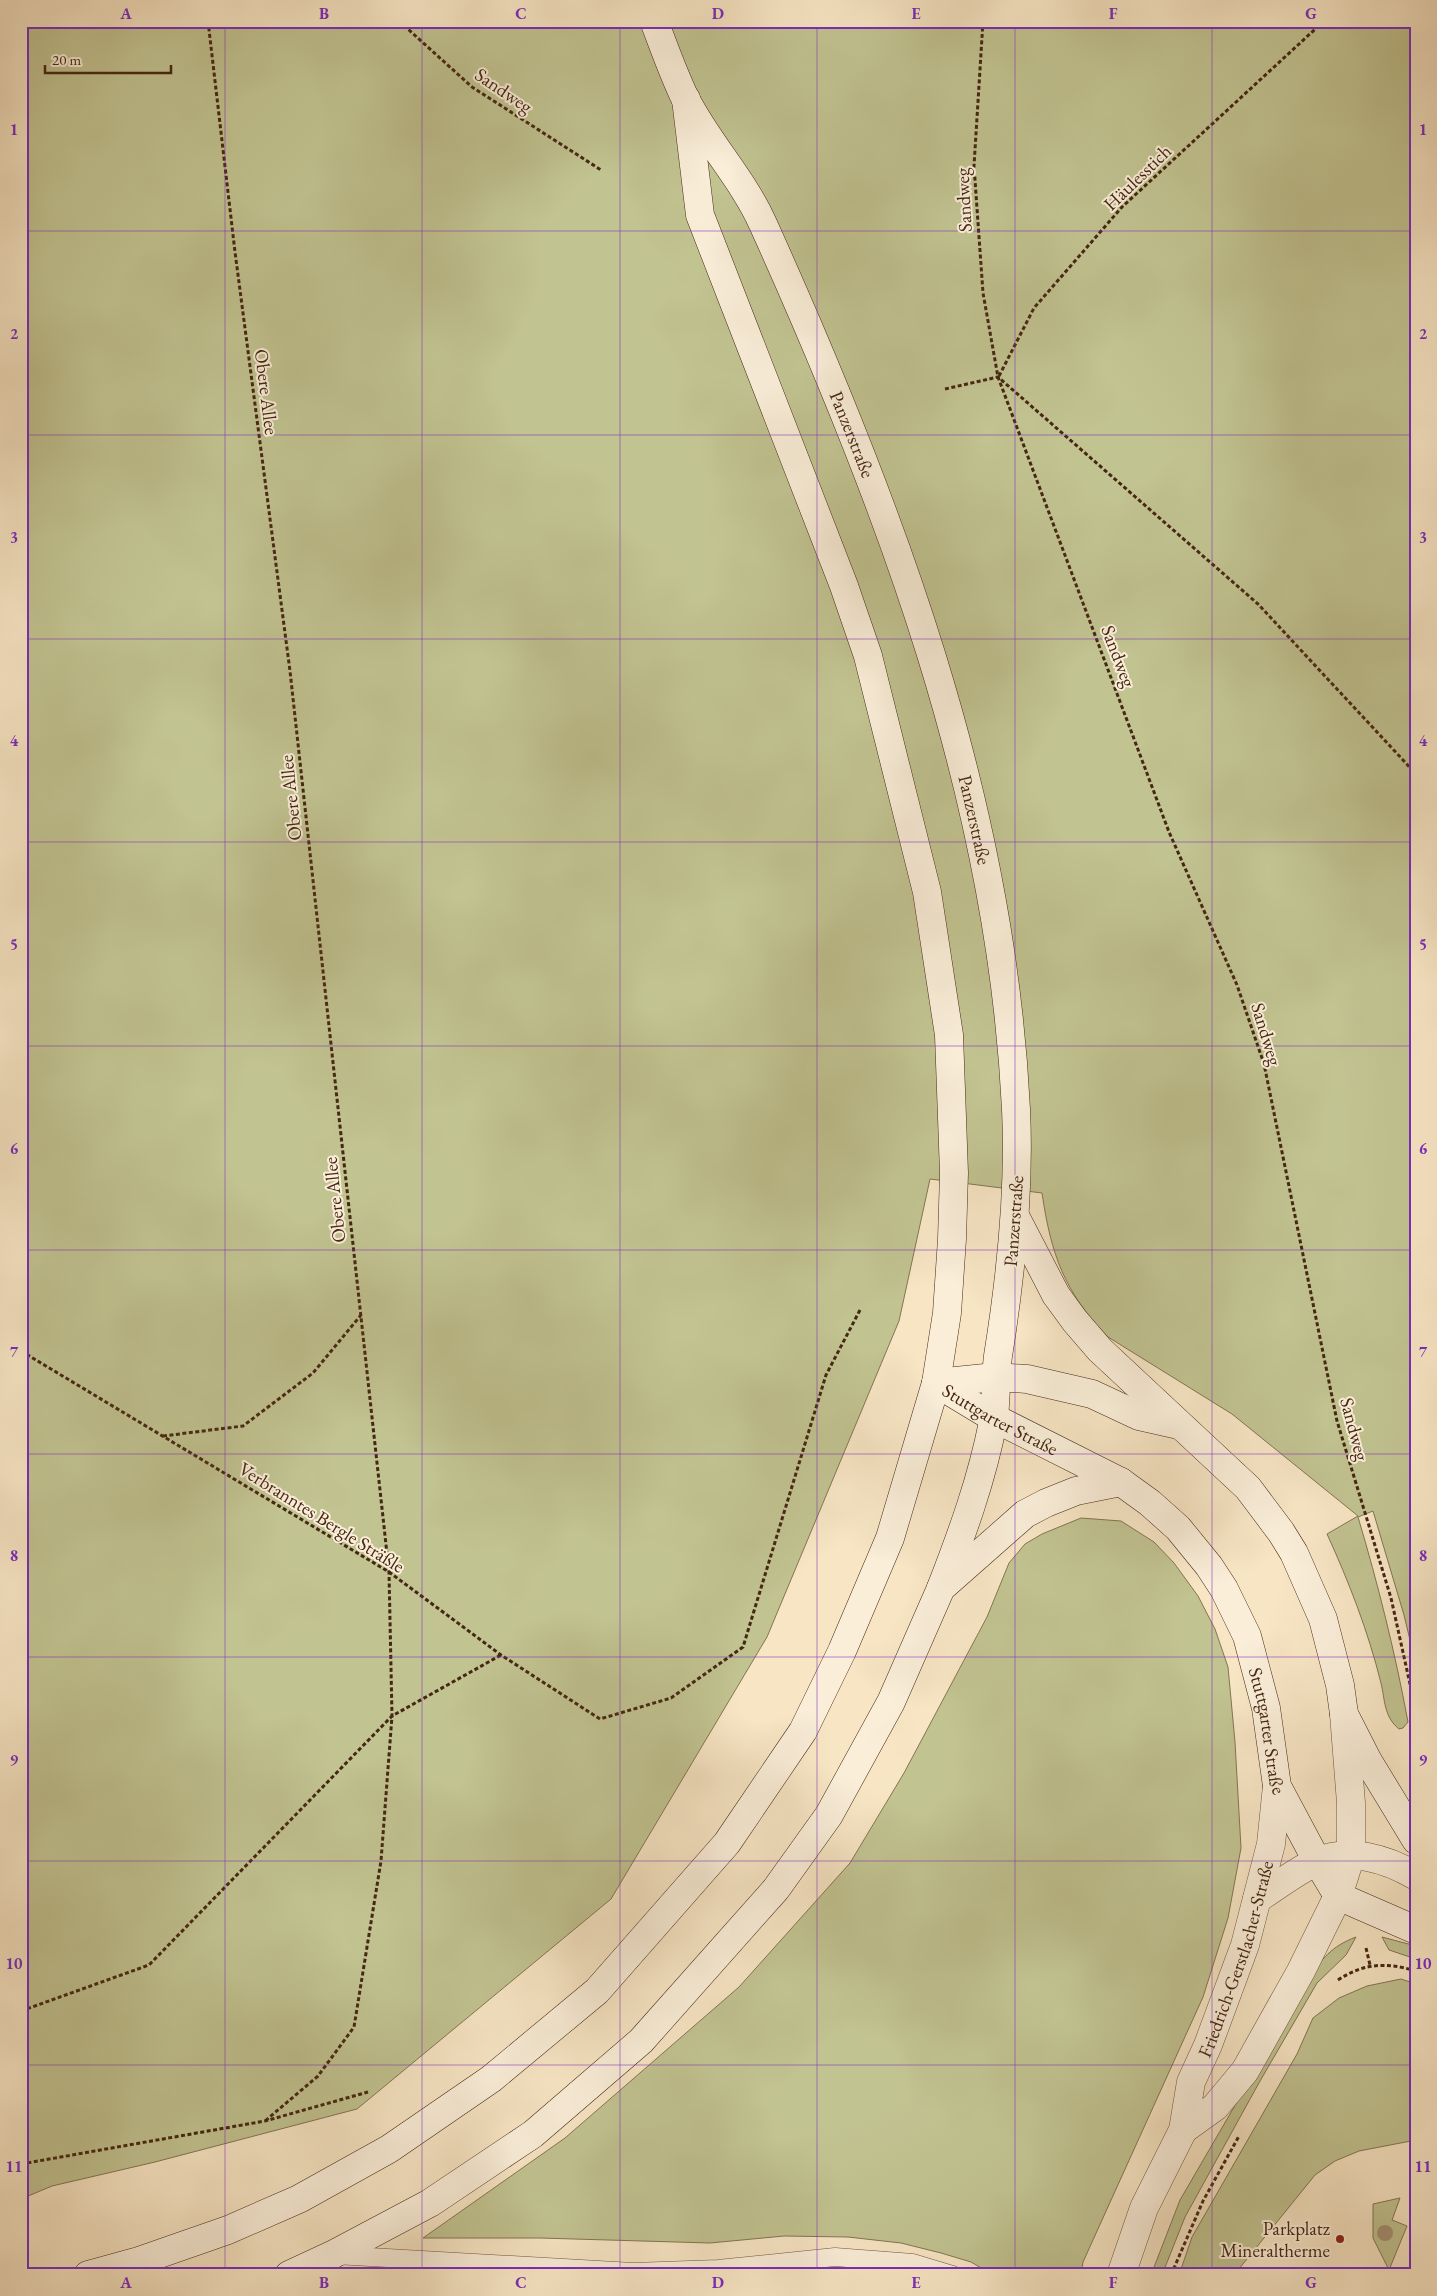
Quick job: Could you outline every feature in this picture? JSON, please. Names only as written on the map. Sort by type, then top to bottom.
[{"type":"main road","name":"Panzerstraße","points":[[289,2275],[332,2255],[430,2203],[533,2134],[641,2041],[776,1889],[829,1815],[891,1702],[941,1588],[968,1518],[994,1418],[995,1377],[1006,1302],[1015,1216],[1016,1110],[1003,964],[984,855],[958,745],[931,650],[884,513],[815,342],[760,218],[686,99],[654,21]]},
{"type":"main road","name":"Panzerstraße","points":[[88,2275],[139,2261],[228,2230],[299,2199],[389,2149],[490,2078],[597,1991],[727,1843],[803,1731],[842,1651],[890,1538],[936,1383],[947,1313],[954,1173],[949,1035],[927,892],[868,656],[844,586],[700,215],[686,99]]},
{"type":"main road","points":[[1015,1216],[1052,1288],[1075,1320],[1100,1350],[1248,1488],[1294,1553],[1323,1619],[1340,1685],[1351,1803],[1351,1855]]},
{"type":"main road","name":"Stuttgarter Straße","points":[[936,1383],[995,1377],[1026,1379],[1092,1394],[1139,1416],[1180,1425]]},
{"type":"main road","name":"Stuttgarter Straße","points":[[936,1383],[994,1418],[1121,1482],[1150,1502],[1178,1528],[1209,1566],[1237,1612],[1247,1636],[1262,1689],[1277,1786],[1338,1896]]},
{"type":"main road","points":[[941,1588],[1025,1514],[1076,1491],[1121,1482]]},
{"type":"main road","points":[[1344,1714],[1368,1761],[1416,1840]]},
{"type":"main road","name":"Friedrich-Gerstlacher-Straße","points":[[1121,2275],[1144,2208],[1183,2130],[1191,2082],[1208,2045],[1245,1945],[1270,1844],[1277,1786]]},
{"type":"main road","points":[[1257,1899],[1317,1861],[1351,1855],[1378,1858],[1416,1876]]},
{"type":"main road","name":"Friedrich-Gerstlacher-Straße","points":[[1183,2130],[1215,2107],[1245,2071],[1301,1972],[1338,1896],[1351,1855]]},
{"type":"main road","points":[[1338,1896],[1416,1930]]},
{"type":"lane","points":[[332,2255],[633,2272],[718,2269],[835,2257],[913,2263],[953,2275]]},
{"type":"path","name":"Obere Allee","points":[[208,21],[235,252],[290,672],[389,1572],[392,1716],[381,1861],[354,2028],[318,2076],[265,2120]]},
{"type":"path","name":"Sandweg","points":[[399,21],[472,87],[601,170]]},
{"type":"path","name":"Sandweg","points":[[983,21],[974,166],[983,293],[998,377],[1169,832],[1238,985],[1264,1064],[1319,1341],[1337,1421],[1391,1598],[1410,1684],[1416,1727]]},
{"type":"path","name":"Häulesstich","points":[[998,377],[1034,308],[1122,207],[1324,21]]},
{"type":"path","points":[[945,388],[998,377],[1258,604],[1416,774]]},
{"type":"path","name":"Verbranntes Bergle Sträßle","points":[[21,1351],[389,1572],[501,1656],[600,1719],[671,1698],[743,1648],[826,1375],[860,1310]]},
{"type":"path","points":[[162,1436],[243,1426],[313,1373],[361,1315]]},
{"type":"path","points":[[21,2011],[149,1965],[392,1716],[501,1656]]},
{"type":"path","points":[[1370,1965],[1402,1966],[1416,1971]]},
{"type":"path","points":[[21,2164],[265,2120],[368,2092]]},
{"type":"green space","points":[[21,21],[1416,21],[1416,1665],[1404,1615],[1373,1511],[1358,1517],[1398,1670],[1408,1722],[1403,1728],[1399,1729],[1388,1714],[1376,1664],[1364,1626],[1327,1534],[1358,1516],[1232,1414],[1108,1337],[1080,1304],[1062,1271],[1050,1235],[1042,1193],[930,1179],[899,1321],[767,1637],[611,1899],[357,2109],[155,2162],[52,2186],[21,2199]]},
{"type":"green space","points":[[1081,1518],[1121,1521],[1154,1542],[1174,1563],[1198,1596],[1215,1629],[1228,1667],[1235,1742],[1241,1848],[1228,1918],[1203,1997],[1083,2262],[1081,2275],[993,2275],[971,2262],[941,2253],[901,2243],[848,2237],[784,2236],[710,2243],[540,2238],[423,2238],[565,2138],[739,1987],[850,1863],[904,1773],[987,1617],[1009,1563],[1025,1544],[1042,1534]]},
{"type":"green space","points":[[1356,1937],[1346,1955],[1317,1983],[1185,2217],[1162,2275],[1151,2275],[1180,2200],[1308,1980],[1328,1954]]},
{"type":"green space","points":[[1382,1937],[1416,1946],[1416,1959],[1389,1950]]},
{"type":"green space","points":[[1401,1979],[1416,1984],[1416,2140],[1359,2151],[1335,2161],[1315,2175],[1234,2275],[1179,2275],[1192,2237],[1297,2054],[1313,2018],[1339,1998],[1367,1986]]},
{"type":"green space","points":[[1400,2198],[1392,2220],[1407,2226],[1389,2270],[1373,2238],[1373,2204]]},
{"type":"place","name":"Parkplatz Mineraltherme","points":[[1340,2239]]}]
